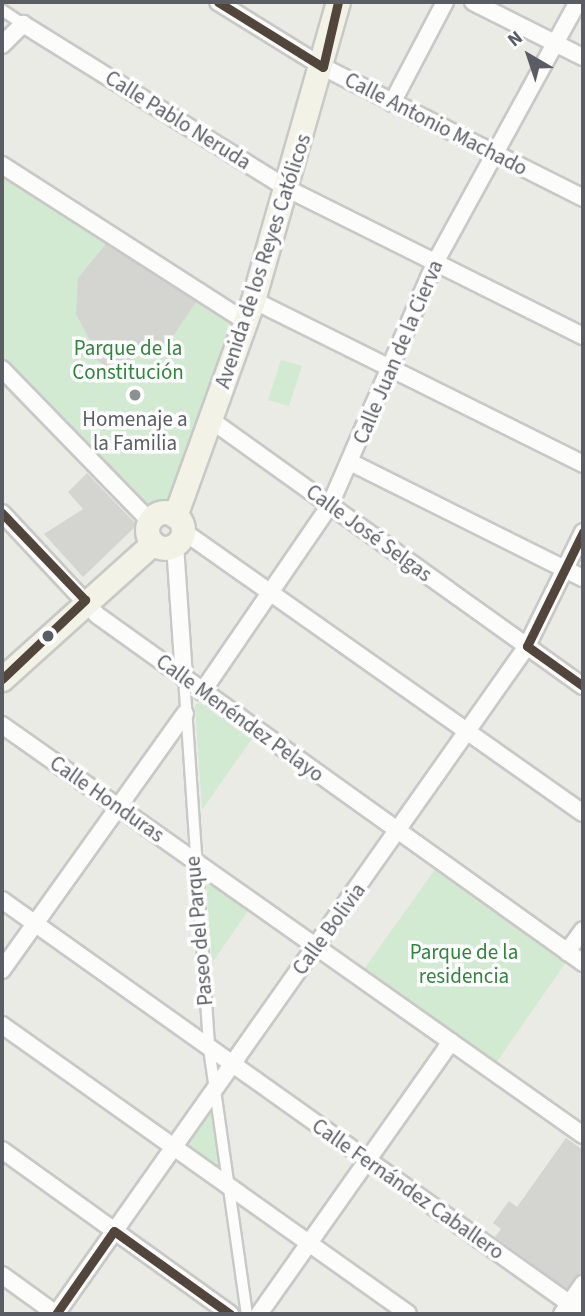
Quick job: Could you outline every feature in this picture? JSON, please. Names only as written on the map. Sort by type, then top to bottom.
[{"type":"main road","name":"Avenida de los Reyes Católicos","points":[[4,671],[167,531],[211,420],[249,310],[288,189],[323,67],[338,2]]},
{"type":"street","name":"Calle Antonio Machado","points":[[218,2],[323,67],[583,198]]},
{"type":"street","points":[[392,103],[445,2]]},
{"type":"street","points":[[473,2],[583,57]]},
{"type":"street","name":"Calle Juan de la Cierva","points":[[202,692],[274,591],[330,505],[436,261],[578,2]]},
{"type":"street","name":"Calle Pablo Neruda","points":[[2,10],[288,189],[583,336]]},
{"type":"street","points":[[2,45],[23,24]]},
{"type":"street","points":[[2,165],[249,310],[388,368],[583,464]]},
{"type":"street","points":[[2,369],[167,531],[274,591],[583,813]]},
{"type":"street","name":"Calle José Selgas","points":[[211,420],[583,687]]},
{"type":"street","points":[[350,462],[583,578]]},
{"type":"street","name":"Calle Menéndez Pelayo","points":[[2,513],[97,615],[583,963]]},
{"type":"street","name":"Paseo del Parque","points":[[167,531],[184,678],[193,860],[209,1048],[232,1190],[247,1314]]},
{"type":"street","name":"Calle Bolivia","points":[[56,1314],[469,732],[527,646],[583,532]]},
{"type":"street","points":[[2,970],[185,713]]},
{"type":"street","name":"Calle Honduras","points":[[2,725],[583,1135]]},
{"type":"street","name":"Calle Fernández Caballero","points":[[2,900],[367,1160],[566,1309],[583,1313]]},
{"type":"street","points":[[567,952],[583,930]]},
{"type":"street","points":[[2,1025],[408,1314]]},
{"type":"street","points":[[259,1314],[451,1042]]},
{"type":"street","points":[[2,1150],[230,1314]]},
{"type":"street","points":[[2,1275],[56,1314]]},
{"type":"street","points":[[566,1309],[583,1284]]},
{"type":"green space","name":"Parque de la Constitución","points":[[2,165],[245,321],[172,517],[159,531],[2,368]]},
{"type":"green space","points":[[281,360],[302,366],[289,406],[268,400]]},
{"type":"green space","points":[[202,701],[253,737],[202,810],[195,705]]},
{"type":"green space","name":"Parque de la residencia","points":[[441,861],[571,955],[491,1070],[359,976]]},
{"type":"green space","points":[[213,881],[250,908],[212,963],[206,885]]},
{"type":"green space","points":[[214,1092],[232,1190],[173,1148]]},
{"type":"building","points":[[106,244],[196,302],[169,342],[130,357],[129,371],[108,367],[79,349],[90,340],[76,314],[78,278]]},
{"type":"building","points":[[87,473],[137,525],[83,577],[44,534],[83,509],[68,492]]},
{"type":"building","points":[[566,1138],[583,1150],[583,1272],[567,1289],[495,1237],[501,1229],[493,1223],[509,1201],[517,1207]]},
{"type":"transit line","points":[[218,2],[323,67]]},
{"type":"transit line","points":[[323,67],[338,2]]},
{"type":"transit line","points":[[2,513],[85,600]]},
{"type":"transit line","points":[[527,646],[583,532]]},
{"type":"transit line","points":[[2,679],[85,600]]},
{"type":"transit line","points":[[527,646],[583,686]]},
{"type":"transit line","points":[[114,1231],[230,1314]]},
{"type":"transit line","points":[[56,1314],[114,1231]]},
{"type":"place","name":"Homenaje a la Familia","points":[[135,395]]}]
